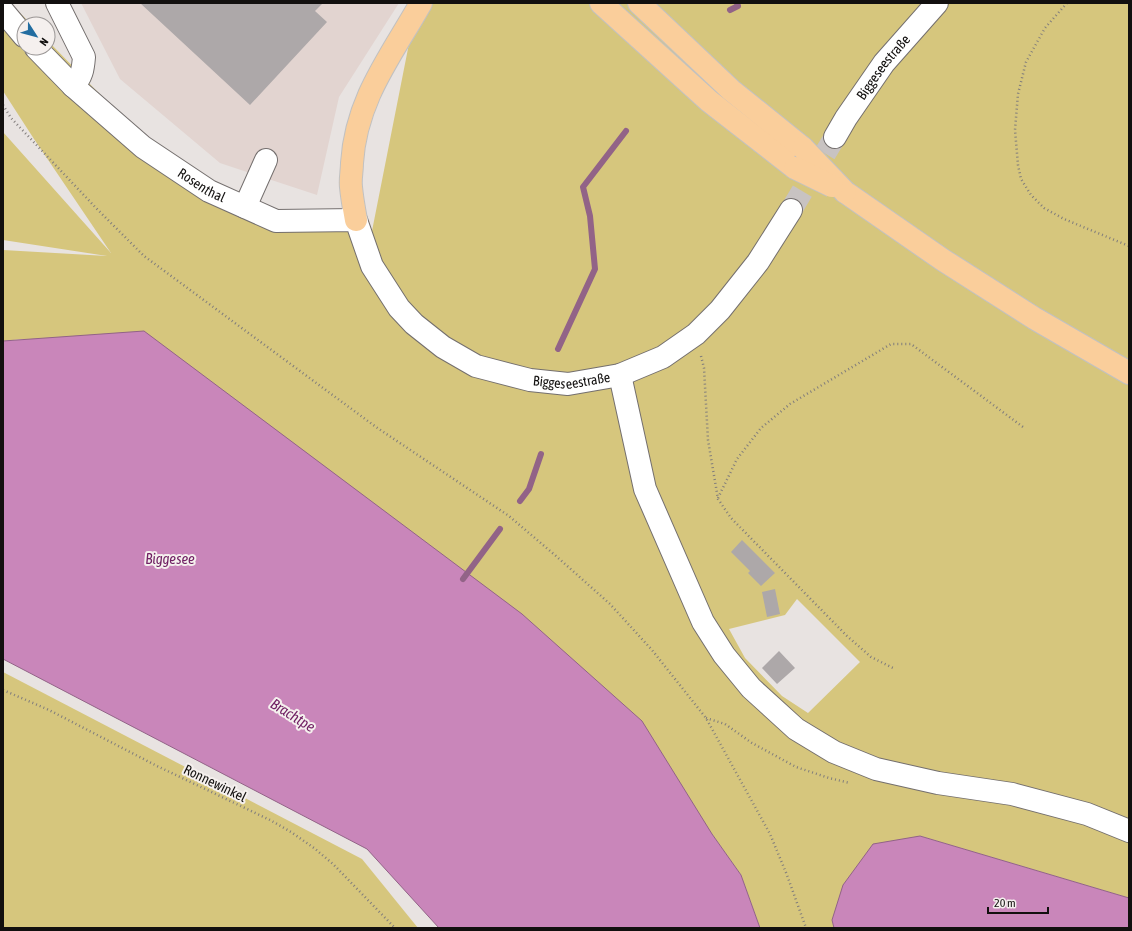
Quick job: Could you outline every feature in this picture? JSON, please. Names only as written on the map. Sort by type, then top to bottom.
[{"type":"main road","points":[[356,220],[351,186],[356,128],[364,104],[382,67],[421,3]]},
{"type":"main road","points":[[408,26],[431,3]]},
{"type":"main road","points":[[601,3],[709,101],[795,168],[845,192],[943,260],[1034,318],[1129,373]]},
{"type":"main road","points":[[641,4],[732,90],[803,148],[845,192]]},
{"type":"street","points":[[57,3],[84,57],[84,66],[79,80],[73,86]]},
{"type":"street","name":"Biggeseestraße","points":[[835,136],[884,63],[937,3]]},
{"type":"street","points":[[3,11],[16,26]]},
{"type":"street","name":"Rosenthal","points":[[44,56],[73,86],[143,147],[209,191],[276,221],[356,220]]},
{"type":"street","points":[[245,207],[266,160]]},
{"type":"street","name":"Biggeseestraße","points":[[356,220],[372,266],[399,308],[414,324],[443,347],[476,366],[530,380],[568,384],[620,375],[663,358],[696,334],[720,310],[758,262],[791,210]]},
{"type":"street","points":[[620,375],[645,490],[703,622],[724,655],[751,688],[796,729],[834,752],[876,769],[938,783],[1012,794],[1087,814],[1129,831]]},
{"type":"path","points":[[1067,3],[1045,28],[1026,62],[1018,94],[1015,130],[1018,165],[1021,179],[1031,195],[1044,208],[1064,219],[1129,246]]},
{"type":"path","points":[[3,105],[22,129],[97,209],[144,256],[376,427],[509,516],[556,556],[615,610],[652,650],[706,718],[770,834],[787,875],[806,928]]},
{"type":"path","points":[[696,334],[704,368],[708,440],[718,499],[731,518],[847,636],[872,657],[894,668]]},
{"type":"path","points":[[718,499],[737,459],[761,428],[790,404],[891,344],[911,344],[1023,427]]},
{"type":"path","name":"Ronnewinkel","points":[[3,690],[49,710],[157,766],[292,832],[333,864],[395,928]]},
{"type":"path","points":[[706,718],[725,724],[752,742],[796,767],[829,778],[856,784],[868,780],[876,769]]},
{"type":"shaded area","points":[[3,3],[10,3],[23,16],[16,16],[16,56],[56,56],[56,49],[163,159],[312,230],[372,231],[417,3],[1129,3],[1129,898],[920,836],[832,920],[834,928],[760,928],[741,875],[712,834],[23,339],[3,341],[3,250],[107,256],[3,240],[3,132],[111,253],[3,91]],"holes":[[[797,599],[860,662],[808,713],[782,696],[745,658],[729,629],[785,615]]]},
{"type":"shaded area","points":[[81,3],[399,3],[339,97],[317,195],[220,163],[120,79]]},
{"type":"shaded area","points":[[3,672],[362,859],[418,928],[3,928]]},
{"type":"water","name":"Biggesee","points":[[144,331],[522,614],[642,721],[712,834],[741,875],[760,928],[439,928],[367,849],[3,659],[3,341]]},
{"type":"water","points":[[920,836],[1129,898],[1129,928],[834,928],[832,920],[843,885],[873,844]]},
{"type":"building","points":[[140,3],[323,3],[315,11],[327,22],[250,105]]},
{"type":"building","points":[[742,540],[775,573],[761,586],[748,573],[750,571],[731,552]]},
{"type":"building","points":[[775,589],[780,614],[767,617],[762,592]]},
{"type":"building","points":[[779,651],[795,668],[777,684],[762,668]]},
{"type":"waterway","points":[[730,10],[738,6],[737,3]]},
{"type":"waterway","points":[[558,349],[595,269],[590,216],[583,187],[626,131]]},
{"type":"waterway","points":[[520,501],[529,489],[541,454]]},
{"type":"waterway","points":[[463,579],[500,529]]},
{"type":"tunnel","points":[[791,210],[835,137]]},
{"type":"water label","name":"Brachtpe","points":[[293,715]]}]
